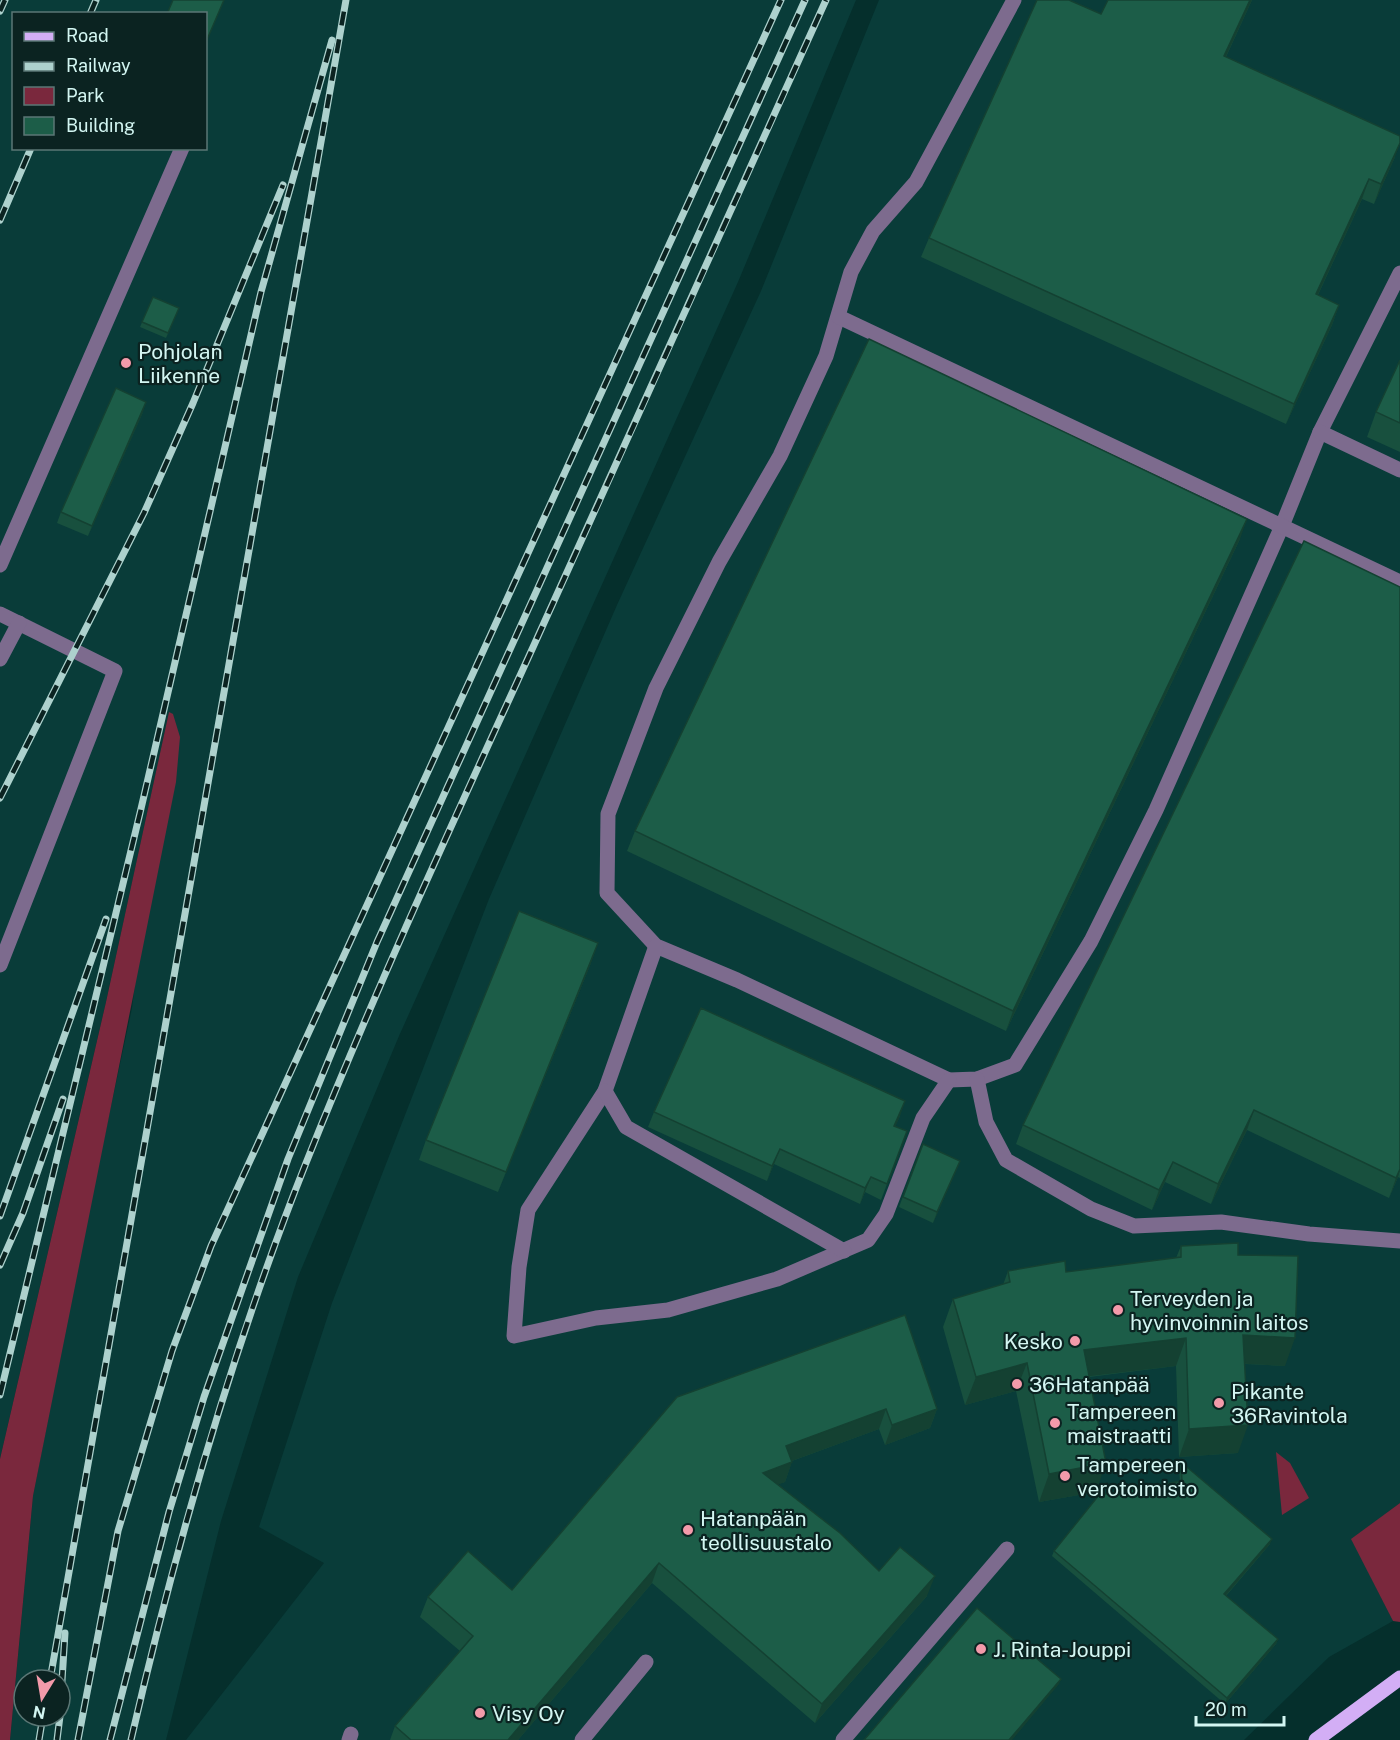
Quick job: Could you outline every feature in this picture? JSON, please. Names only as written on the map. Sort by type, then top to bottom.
[{"type":"main road","points":[[1316,1740],[1400,1678]]},
{"type":"lane","points":[[1014,0],[916,183],[873,231],[850,272],[826,356],[780,456],[719,562],[656,688],[608,814],[607,893],[656,946],[737,980],[949,1080],[977,1079],[1015,1065],[1091,941],[1156,810],[1282,526],[1320,432],[1400,273]]},
{"type":"lane","points":[[0,566],[181,150]]},
{"type":"lane","points":[[838,317],[1400,582]]},
{"type":"lane","points":[[1320,432],[1400,470]]},
{"type":"lane","points":[[0,614],[115,671],[0,965]]},
{"type":"lane","points":[[0,659],[19,623]]},
{"type":"lane","points":[[656,946],[605,1091],[528,1210],[519,1268],[514,1336],[596,1318],[668,1310],[777,1279],[868,1240],[886,1214],[923,1118],[949,1080]]},
{"type":"lane","points":[[977,1079],[986,1122],[1006,1160],[1091,1209],[1134,1226],[1221,1222],[1310,1234],[1400,1241]]},
{"type":"lane","points":[[605,1091],[626,1127],[844,1251]]},
{"type":"lane","points":[[843,1740],[1006,1549]]},
{"type":"lane","points":[[582,1740],[646,1662]]},
{"type":"shaded area","points":[[0,0],[856,0],[738,282],[399,1036],[298,1277],[221,1521],[166,1740],[10,1740],[12,1719],[12,1728],[72,1728],[72,1668],[17,1668],[33,1496],[83,1237],[132,1008],[169,713],[106,1002],[0,1459]]},
{"type":"shaded area","points":[[879,0],[1400,0],[1400,1503],[1352,1539],[1393,1621],[1329,1657],[1244,1740],[186,1740],[324,1563],[259,1527],[332,1303],[489,899],[617,605],[761,291]]},
{"type":"green space","points":[[169,712],[173,714],[180,737],[176,782],[33,1496],[17,1668],[12,1668],[10,1740],[0,1740],[0,1459],[106,1002]]},
{"type":"green space","points":[[1276,1452],[1290,1463],[1309,1498],[1282,1515]]},
{"type":"green space","points":[[1400,1503],[1400,1622],[1393,1621],[1351,1539]]},
{"type":"building","points":[[173,0],[224,0],[207,40],[207,12],[168,12]]},
{"type":"building","points":[[1037,0],[1069,0],[1101,14],[1108,0],[1250,0],[1224,56],[1400,136],[1400,143],[1381,184],[1369,179],[1316,294],[1339,305],[1294,404],[929,238]]},
{"type":"building","points":[[153,297],[179,308],[168,333],[142,322]]},
{"type":"building","points":[[869,339],[1247,519],[1013,1011],[635,831]]},
{"type":"building","points":[[1400,360],[1400,423],[1376,412]]},
{"type":"building","points":[[116,388],[146,402],[92,526],[61,512]]},
{"type":"building","points":[[1304,541],[1400,587],[1400,1169],[1396,1178],[1254,1110],[1218,1184],[1173,1162],[1159,1190],[1023,1125]]},
{"type":"building","points":[[519,911],[598,943],[506,1172],[426,1140]]},
{"type":"building","points":[[701,1008],[905,1101],[894,1126],[907,1131],[887,1184],[871,1177],[865,1188],[780,1149],[772,1166],[654,1112]]},
{"type":"building","points":[[923,1144],[960,1161],[937,1212],[903,1197]]},
{"type":"building","name":"36Hatanpää","points":[[1238,1243],[1238,1255],[1298,1256],[1295,1338],[1243,1335],[1248,1425],[1189,1429],[1186,1338],[1084,1350],[1106,1463],[1049,1474],[1027,1363],[976,1377],[953,1299],[1010,1282],[1008,1271],[1065,1261],[1066,1272],[1181,1257],[1181,1246]]},
{"type":"building","name":"Hatanpään teollisuustalo","points":[[905,1315],[937,1409],[892,1425],[886,1409],[786,1446],[792,1462],[763,1473],[840,1533],[879,1571],[900,1547],[935,1576],[822,1704],[659,1563],[508,1740],[411,1740],[395,1726],[473,1636],[428,1597],[468,1551],[512,1590],[677,1397]]},
{"type":"building","points":[[1181,1462],[1272,1539],[1224,1594],[1278,1639],[1227,1698],[1054,1551],[1099,1495],[1182,1481]]},
{"type":"building","name":"J. Rinta-Jouppi","points":[[977,1608],[1061,1679],[1009,1740],[864,1740]]},
{"type":"railway","points":[[0,11],[5,0]]},
{"type":"railway","points":[[91,12],[96,0]]},
{"type":"railway","points":[[52,1668],[346,0]]},
{"type":"railway","points":[[78,1740],[118,1531],[172,1351],[211,1246],[781,0]]},
{"type":"railway","points":[[110,1740],[169,1512],[204,1397],[288,1159],[377,942],[805,0]]},
{"type":"railway","points":[[131,1740],[167,1594],[208,1448],[254,1304],[306,1163],[417,902],[826,0]]},
{"type":"railway","points":[[0,1395],[140,813],[261,292],[332,40]]},
{"type":"railway","points":[[0,220],[30,150]]},
{"type":"railway","points":[[0,798],[144,513],[193,403],[283,185]]},
{"type":"railway","points":[[0,1216],[106,919]]},
{"type":"railway","points":[[0,1265],[23,1213],[63,1099]]},
{"type":"railway","points":[[63,1668],[65,1633]]},
{"type":"railway","points":[[39,1740],[41,1728]]},
{"type":"railway","points":[[57,1740],[58,1728]]},
{"type":"place","name":"Pohjolan Liikenne","points":[[126,363]]},
{"type":"place","name":"Terveyden ja hyvinvoinnin laitos","points":[[1118,1310]]},
{"type":"place","name":"Kesko","points":[[1075,1341]]},
{"type":"place","name":"36Hatanpää","points":[[1017,1384]]},
{"type":"place","name":"Pikante 36Ravintola","points":[[1219,1403]]},
{"type":"place","name":"Tampereen maistraatti","points":[[1055,1423]]},
{"type":"place","name":"Tampereen verotoimisto","points":[[1065,1476]]},
{"type":"place","name":"Hatanpään teollisuustalo","points":[[688,1530]]},
{"type":"place","name":"J. Rinta-Jouppi","points":[[981,1649]]},
{"type":"place","name":"Visy Oy","points":[[480,1713]]}]
